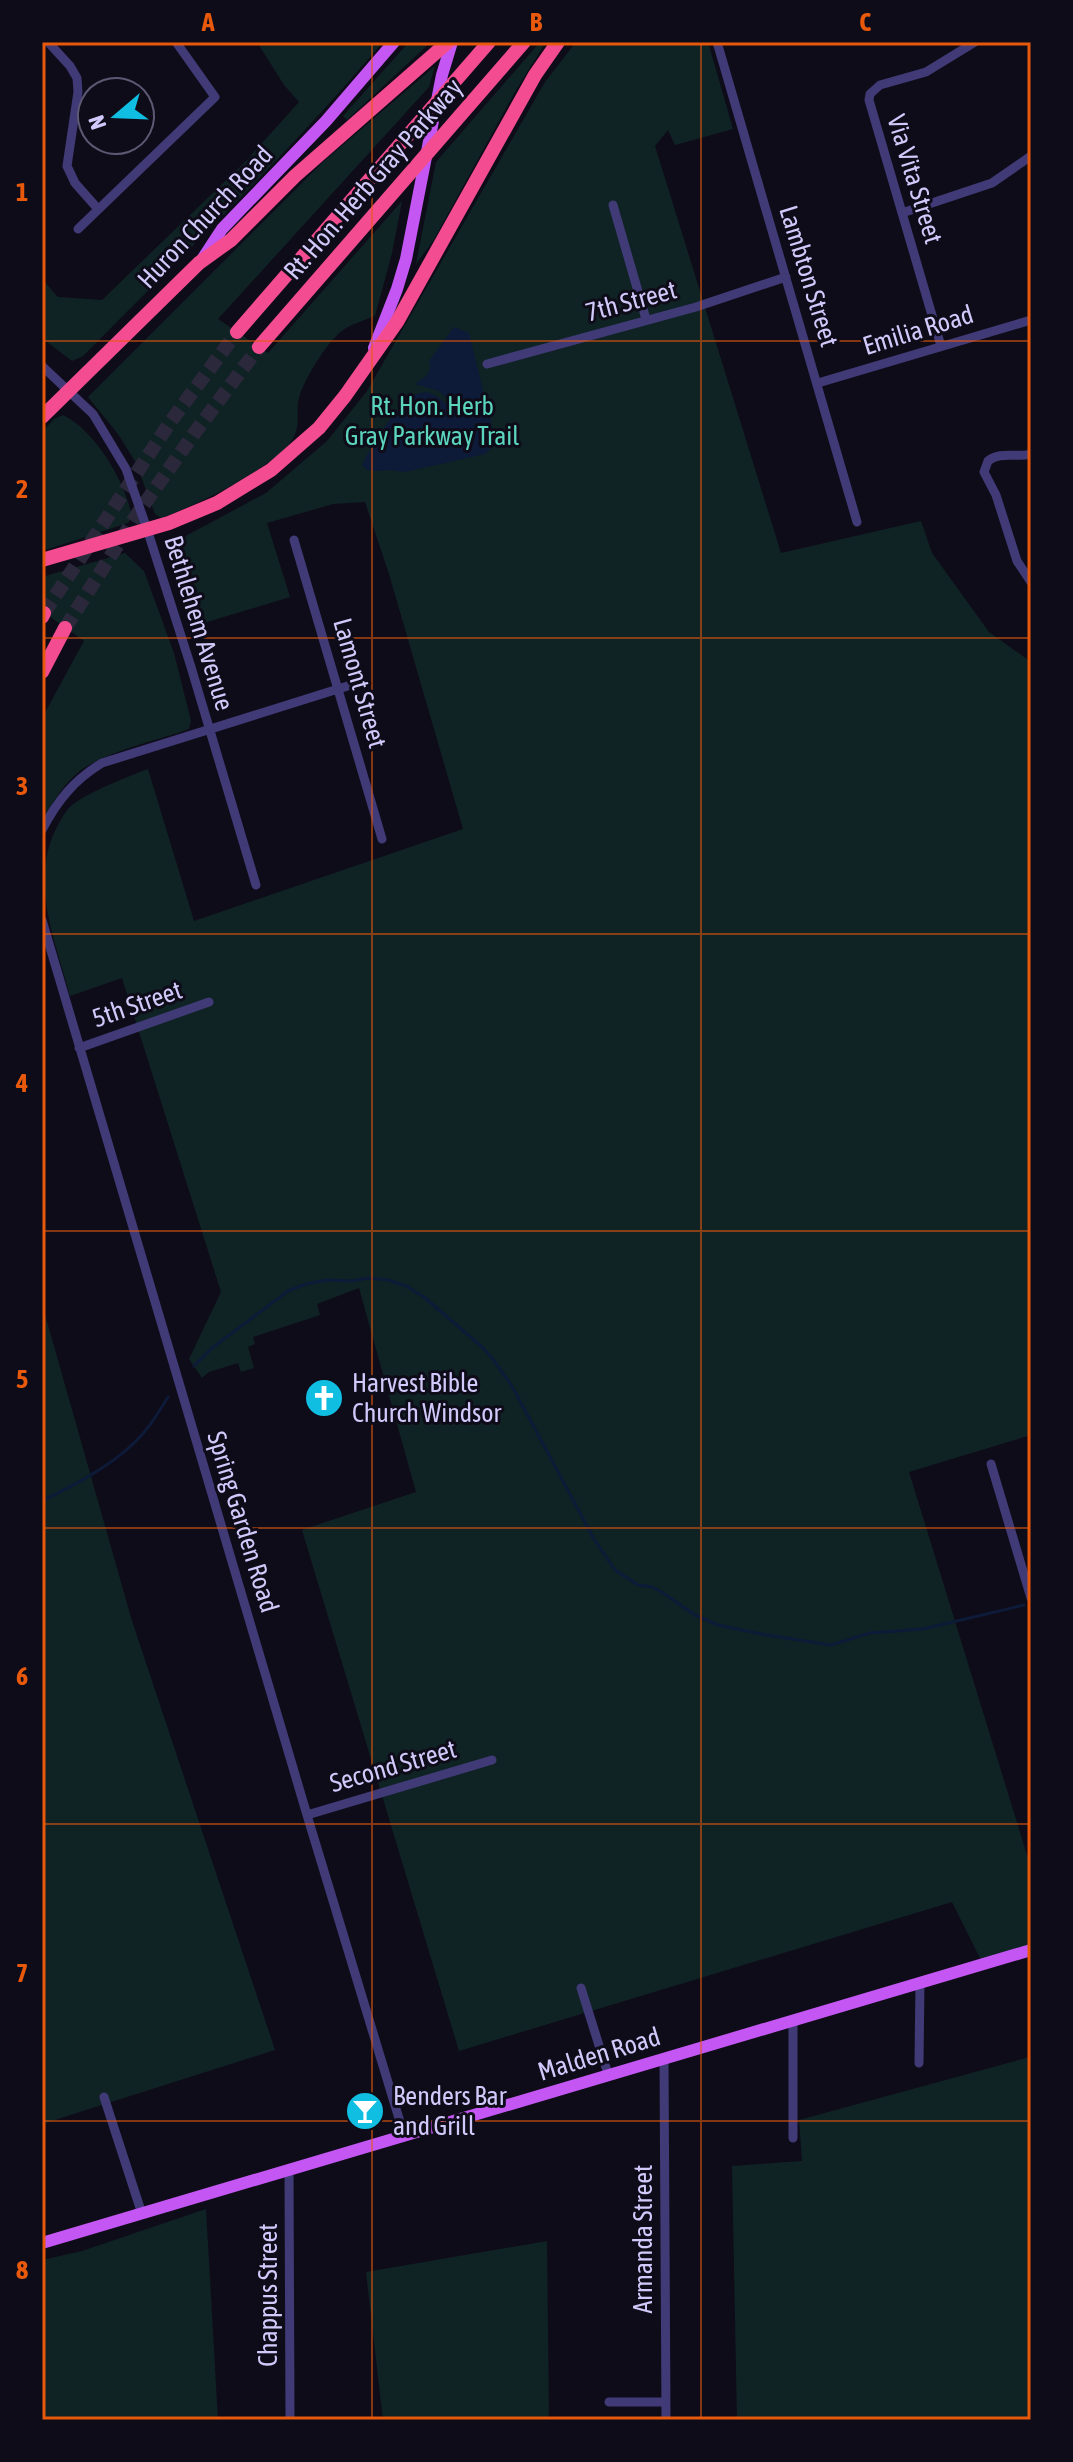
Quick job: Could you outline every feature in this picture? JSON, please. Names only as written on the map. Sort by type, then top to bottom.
[{"type":"highway","points":[[199,263],[231,240],[295,176],[450,42]]},
{"type":"highway","name":"Rt. Hon. Herb Gray Parkway","points":[[237,332],[489,42]]},
{"type":"highway","name":"Rt. Hon. Herb Gray Parkway","points":[[259,347],[524,42]]},
{"type":"highway","points":[[42,560],[169,523],[217,503],[271,470],[319,428],[397,322],[535,75],[558,42]]},
{"type":"highway","name":"Huron Church Road","points":[[42,417],[199,263]]},
{"type":"highway","points":[[42,672],[65,628]]},
{"type":"main road","name":"Huron Church Road","points":[[199,263],[222,229],[326,121],[394,42]]},
{"type":"main road","points":[[370,359],[397,289],[450,42]]},
{"type":"main road","name":"Malden Road","points":[[42,2243],[1031,1950]]},
{"type":"street","points":[[44,42],[70,66],[77,78],[78,92],[67,166],[75,183],[98,209]]},
{"type":"street","points":[[78,229],[215,97],[176,42]]},
{"type":"street","name":"Lambton Street","points":[[717,42],[857,522]]},
{"type":"street","name":"Via Vita Street","points":[[941,346],[869,107],[870,94],[880,85],[926,72],[975,42]]},
{"type":"street","points":[[902,213],[992,183],[1031,156]]},
{"type":"street","points":[[613,205],[646,319]]},
{"type":"street","name":"7th Street","points":[[487,364],[696,307],[786,277]]},
{"type":"street","name":"Emilia Road","points":[[818,383],[1031,320]]},
{"type":"street","name":"Bethlehem Avenue","points":[[42,366],[93,414],[122,460],[147,529],[256,885]]},
{"type":"street","points":[[1031,454],[1015,457],[997,455],[988,461],[984,472],[996,495],[1017,561],[1031,582]]},
{"type":"street","name":"Lamont Street","points":[[294,540],[382,839]]},
{"type":"street","points":[[42,830],[58,801],[102,763],[354,684]]},
{"type":"street","name":"Spring Garden Road","points":[[42,920],[404,2135]]},
{"type":"street","name":"5th Street","points":[[79,1048],[209,1002]]},
{"type":"street","points":[[991,1464],[1031,1598]]},
{"type":"street","name":"Second Street","points":[[307,1815],[492,1760]]},
{"type":"street","points":[[919,2063],[920,1982]]},
{"type":"street","points":[[581,1988],[608,2074]]},
{"type":"street","points":[[793,2021],[793,2138]]},
{"type":"street","name":"Armanda Street","points":[[664,2058],[666,2420]]},
{"type":"street","points":[[104,2097],[142,2214]]},
{"type":"street","name":"Chappus Street","points":[[289,2169],[290,2420]]},
{"type":"street","points":[[609,2402],[666,2402]]},
{"type":"green space","points":[[257,42],[383,42],[236,202],[83,356],[72,361],[42,338],[42,279],[58,297],[102,300],[246,161],[299,102],[284,85]]},
{"type":"green space","points":[[409,42],[431,42],[347,120],[343,116]]},
{"type":"green space","points":[[540,42],[546,42],[433,241],[416,264],[436,162]]},
{"type":"green space","points":[[576,42],[708,42],[733,129],[675,145],[668,130],[655,146],[781,553],[921,521],[932,553],[989,632],[1031,662],[1031,1435],[909,1472],[1031,1868],[1031,1950],[983,1964],[952,1902],[459,2051],[302,1530],[416,1492],[359,1288],[317,1304],[320,1315],[253,1337],[255,1344],[248,1347],[254,1368],[241,1372],[238,1363],[209,1372],[202,1378],[189,1359],[221,1292],[122,978],[70,996],[48,914],[45,873],[54,833],[70,807],[96,791],[148,769],[194,921],[463,829],[365,502],[333,504],[267,523],[290,597],[194,626],[176,555],[180,539],[266,493],[327,441],[367,391],[545,82]]},
{"type":"green space","name":"Rt. Hon. Herb Gray Parkway Trail","points":[[435,66],[429,87],[218,319],[268,353],[402,201],[375,316],[339,333],[318,360],[299,398],[295,434],[283,451],[232,485],[161,518],[155,514],[136,463],[118,434],[88,397],[323,162]]},
{"type":"green space","points":[[63,415],[86,432],[107,459],[123,489],[132,517],[128,523],[42,551],[42,432],[54,419]]},
{"type":"green space","points":[[125,553],[144,571],[174,653],[191,721],[189,729],[120,751],[81,770],[64,787],[42,820],[42,718],[84,641],[42,611],[42,577]]},
{"type":"green space","points":[[42,1304],[132,1621],[275,2050],[42,2124]]},
{"type":"green space","points":[[1030,2057],[1031,2420],[737,2420],[732,2166],[802,2161],[799,2120]]},
{"type":"green space","points":[[206,2209],[218,2420],[42,2420],[42,2260],[82,2251]]},
{"type":"green space","points":[[547,2241],[549,2420],[383,2420],[366,2272]]},
{"type":"water","points":[[454,327],[469,333],[496,443],[485,454],[405,472],[367,470],[362,465],[377,439],[411,397],[430,393],[446,404],[451,403],[439,391],[415,384],[427,375],[429,361]]},
{"type":"waterway","points":[[194,1366],[212,1348],[288,1291],[327,1280],[388,1280],[424,1297],[493,1359],[513,1388],[594,1539],[615,1570],[638,1585],[660,1591],[695,1615],[718,1625],[831,1645],[870,1633],[923,1629],[1024,1605]]},
{"type":"waterway","points":[[42,1501],[124,1452],[144,1433],[168,1397]]},
{"type":"tunnel","points":[[44,613],[171,421],[237,332]]},
{"type":"tunnel","points":[[65,628],[138,513],[259,347]]},
{"type":"place","name":"Harvest Bible Church Windsor","points":[[324,1398]]},
{"type":"place","name":"Benders Bar and Grill","points":[[365,2111]]}]
